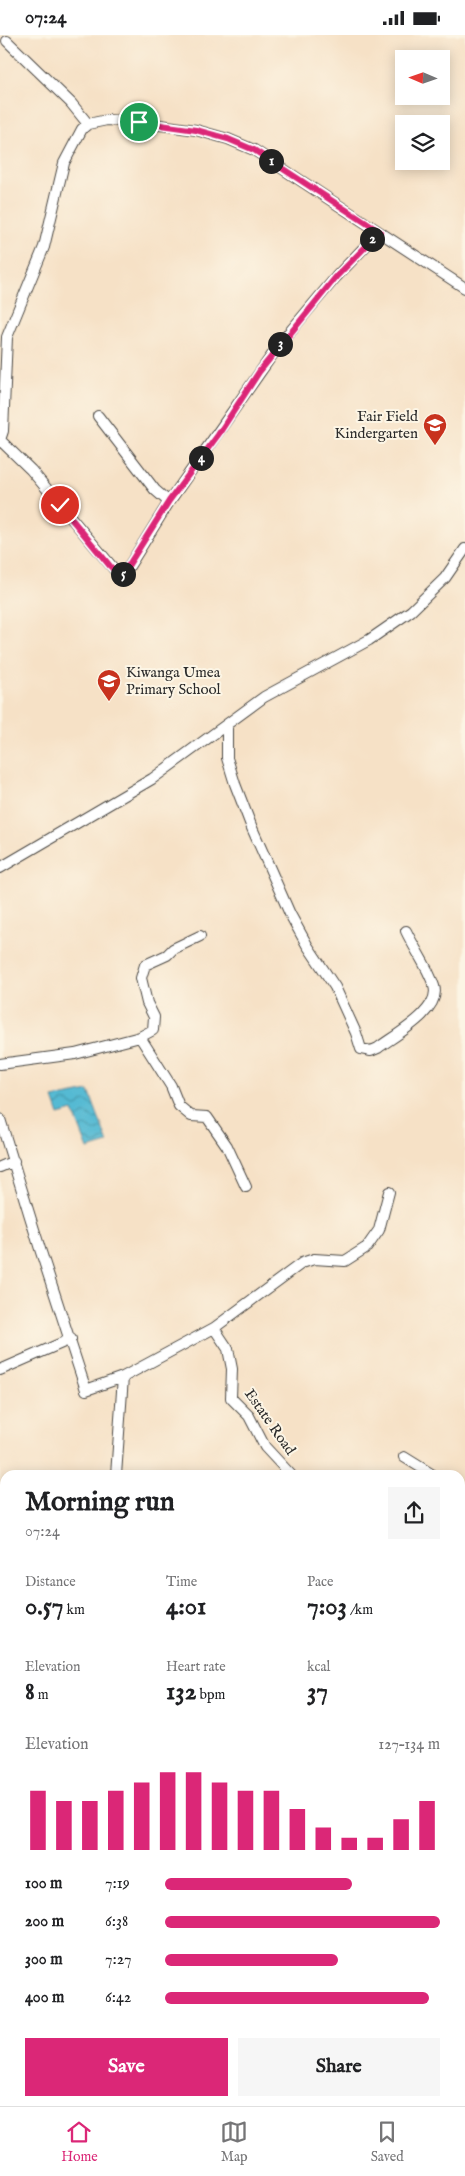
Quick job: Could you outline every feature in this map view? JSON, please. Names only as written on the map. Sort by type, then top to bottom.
[{"type":"street","points":[[7,41],[71,103],[88,124]]},
{"type":"street","points":[[380,232],[336,277],[282,341],[169,501],[123,574],[119,575],[31,470],[0,440],[3,431],[7,337],[44,247],[64,163],[82,129],[88,124],[107,120],[139,122],[196,130],[228,139],[254,150],[380,232],[465,288]]},
{"type":"street","points":[[98,416],[154,490],[169,501]]},
{"type":"street","points":[[0,868],[152,779],[264,697],[369,640],[411,611],[445,577],[464,553]]},
{"type":"street","points":[[227,724],[227,758],[252,827],[290,914],[307,945],[335,987],[356,1033],[360,1049],[363,1051],[371,1051],[378,1048],[426,1012],[434,1000],[435,988],[406,931]]},
{"type":"street","points":[[0,1064],[75,1054],[140,1037],[153,1030],[154,1017],[147,1003],[141,979],[145,965],[200,936]]},
{"type":"street","points":[[140,1037],[171,1086],[179,1106],[191,1116],[208,1117],[226,1146],[246,1187]]},
{"type":"street","points":[[0,1119],[86,1390],[123,1377],[214,1328],[302,1263],[314,1259],[345,1261],[367,1247],[379,1230],[388,1192]]},
{"type":"street","points":[[0,1167],[14,1161]]},
{"type":"street","name":"Estate Road","points":[[214,1328],[228,1349],[232,1369],[231,1398],[249,1416],[265,1447],[286,1470]]},
{"type":"street","points":[[0,1370],[71,1339]]},
{"type":"street","points":[[116,1470],[123,1377]]},
{"type":"street","points":[[404,1457],[425,1470]]},
{"type":"water","points":[[89,1091],[108,1143],[88,1149],[73,1111],[59,1115],[53,1098]]},
{"type":"place","name":"Fair Field Kindergarten","points":[[435,446]]},
{"type":"place","name":"Kiwanga Umea Primary School","points":[[109,702]]},
{"type":"route","points":[[60,505],[95,545],[110,566],[119,575],[123,574],[169,501],[218,435],[259,372],[282,341],[336,277],[380,232],[254,150],[228,139],[196,130],[139,122]]}]
